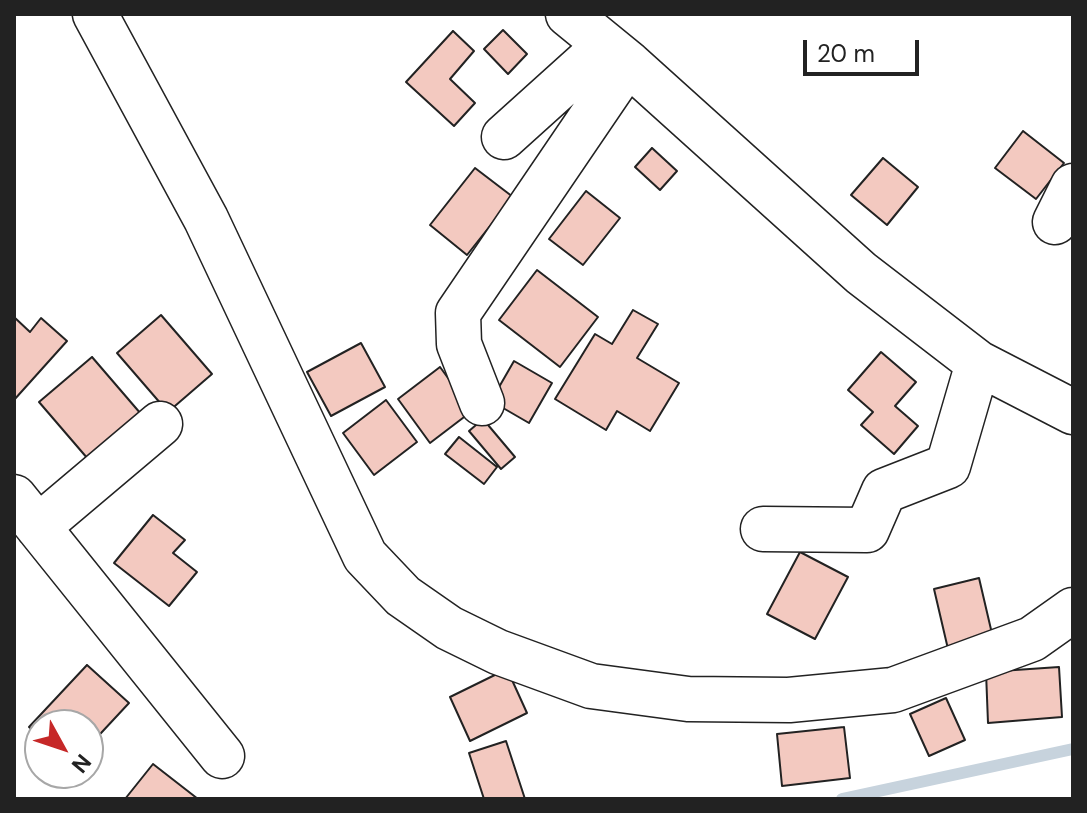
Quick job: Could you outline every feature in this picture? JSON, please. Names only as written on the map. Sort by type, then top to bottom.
[{"type":"street","points":[[95,14],[206,219],[365,556],[403,596],[449,628],[498,652],[591,686],[688,699],[789,700],[893,690],[1032,639],[1073,610]]},
{"type":"street","points":[[568,14],[861,273],[978,363],[1073,412]]},
{"type":"street","points":[[504,137],[616,55]]},
{"type":"street","points":[[482,403],[459,344],[458,313],[616,55]]},
{"type":"street","points":[[763,529],[867,530],[884,491],[948,466],[978,363]]},
{"type":"street","points":[[160,424],[26,512],[222,756]]},
{"type":"building","points":[[503,30],[527,54],[508,74],[484,49]]},
{"type":"building","points":[[453,31],[474,51],[450,79],[475,103],[454,126],[406,82]]},
{"type":"building","points":[[1023,131],[1064,163],[1036,199],[995,168]]},
{"type":"building","points":[[652,148],[677,171],[660,190],[635,167]]},
{"type":"building","points":[[883,158],[918,187],[887,225],[851,195]]},
{"type":"building","points":[[475,168],[513,197],[467,255],[430,225]]},
{"type":"building","points":[[586,191],[620,218],[583,265],[549,239]]},
{"type":"building","points":[[537,270],[598,317],[560,367],[499,320]]},
{"type":"building","points":[[633,310],[658,324],[637,358],[679,383],[650,431],[617,411],[606,430],[555,399],[595,334],[612,344]]},
{"type":"building","points":[[161,315],[212,374],[168,412],[117,353]]},
{"type":"building","points":[[14,317],[30,332],[41,318],[67,341],[14,400]]},
{"type":"building","points":[[361,343],[385,387],[331,416],[307,372]]},
{"type":"building","points":[[881,352],[916,382],[895,406],[918,426],[894,454],[861,425],[873,412],[848,390]]},
{"type":"building","points":[[92,357],[141,414],[88,459],[39,402]]},
{"type":"building","points":[[514,361],[552,383],[529,423],[491,401]]},
{"type":"building","points":[[440,367],[472,411],[430,443],[398,399]]},
{"type":"building","points":[[386,400],[417,442],[374,475],[343,433]]},
{"type":"building","points":[[483,419],[515,457],[501,469],[469,431]]},
{"type":"building","points":[[459,437],[497,467],[484,484],[445,454]]},
{"type":"building","points":[[153,515],[185,540],[173,553],[197,572],[169,606],[114,563]]},
{"type":"building","points":[[800,552],[848,577],[815,639],[767,614]]},
{"type":"building","points":[[979,578],[993,638],[948,649],[934,589]]},
{"type":"building","points":[[87,665],[129,703],[104,730],[104,709],[46,709]]},
{"type":"building","points":[[1059,667],[1062,717],[988,723],[986,672]]},
{"type":"building","points":[[507,669],[527,713],[470,741],[450,697]]},
{"type":"building","points":[[946,698],[965,740],[929,756],[910,714]]},
{"type":"building","points":[[844,727],[850,778],[782,786],[777,734]]},
{"type":"building","points":[[506,741],[525,799],[484,799],[469,753]]},
{"type":"building","points":[[153,764],[198,799],[125,799]]},
{"type":"waterway","points":[[842,799],[1073,749]]}]
